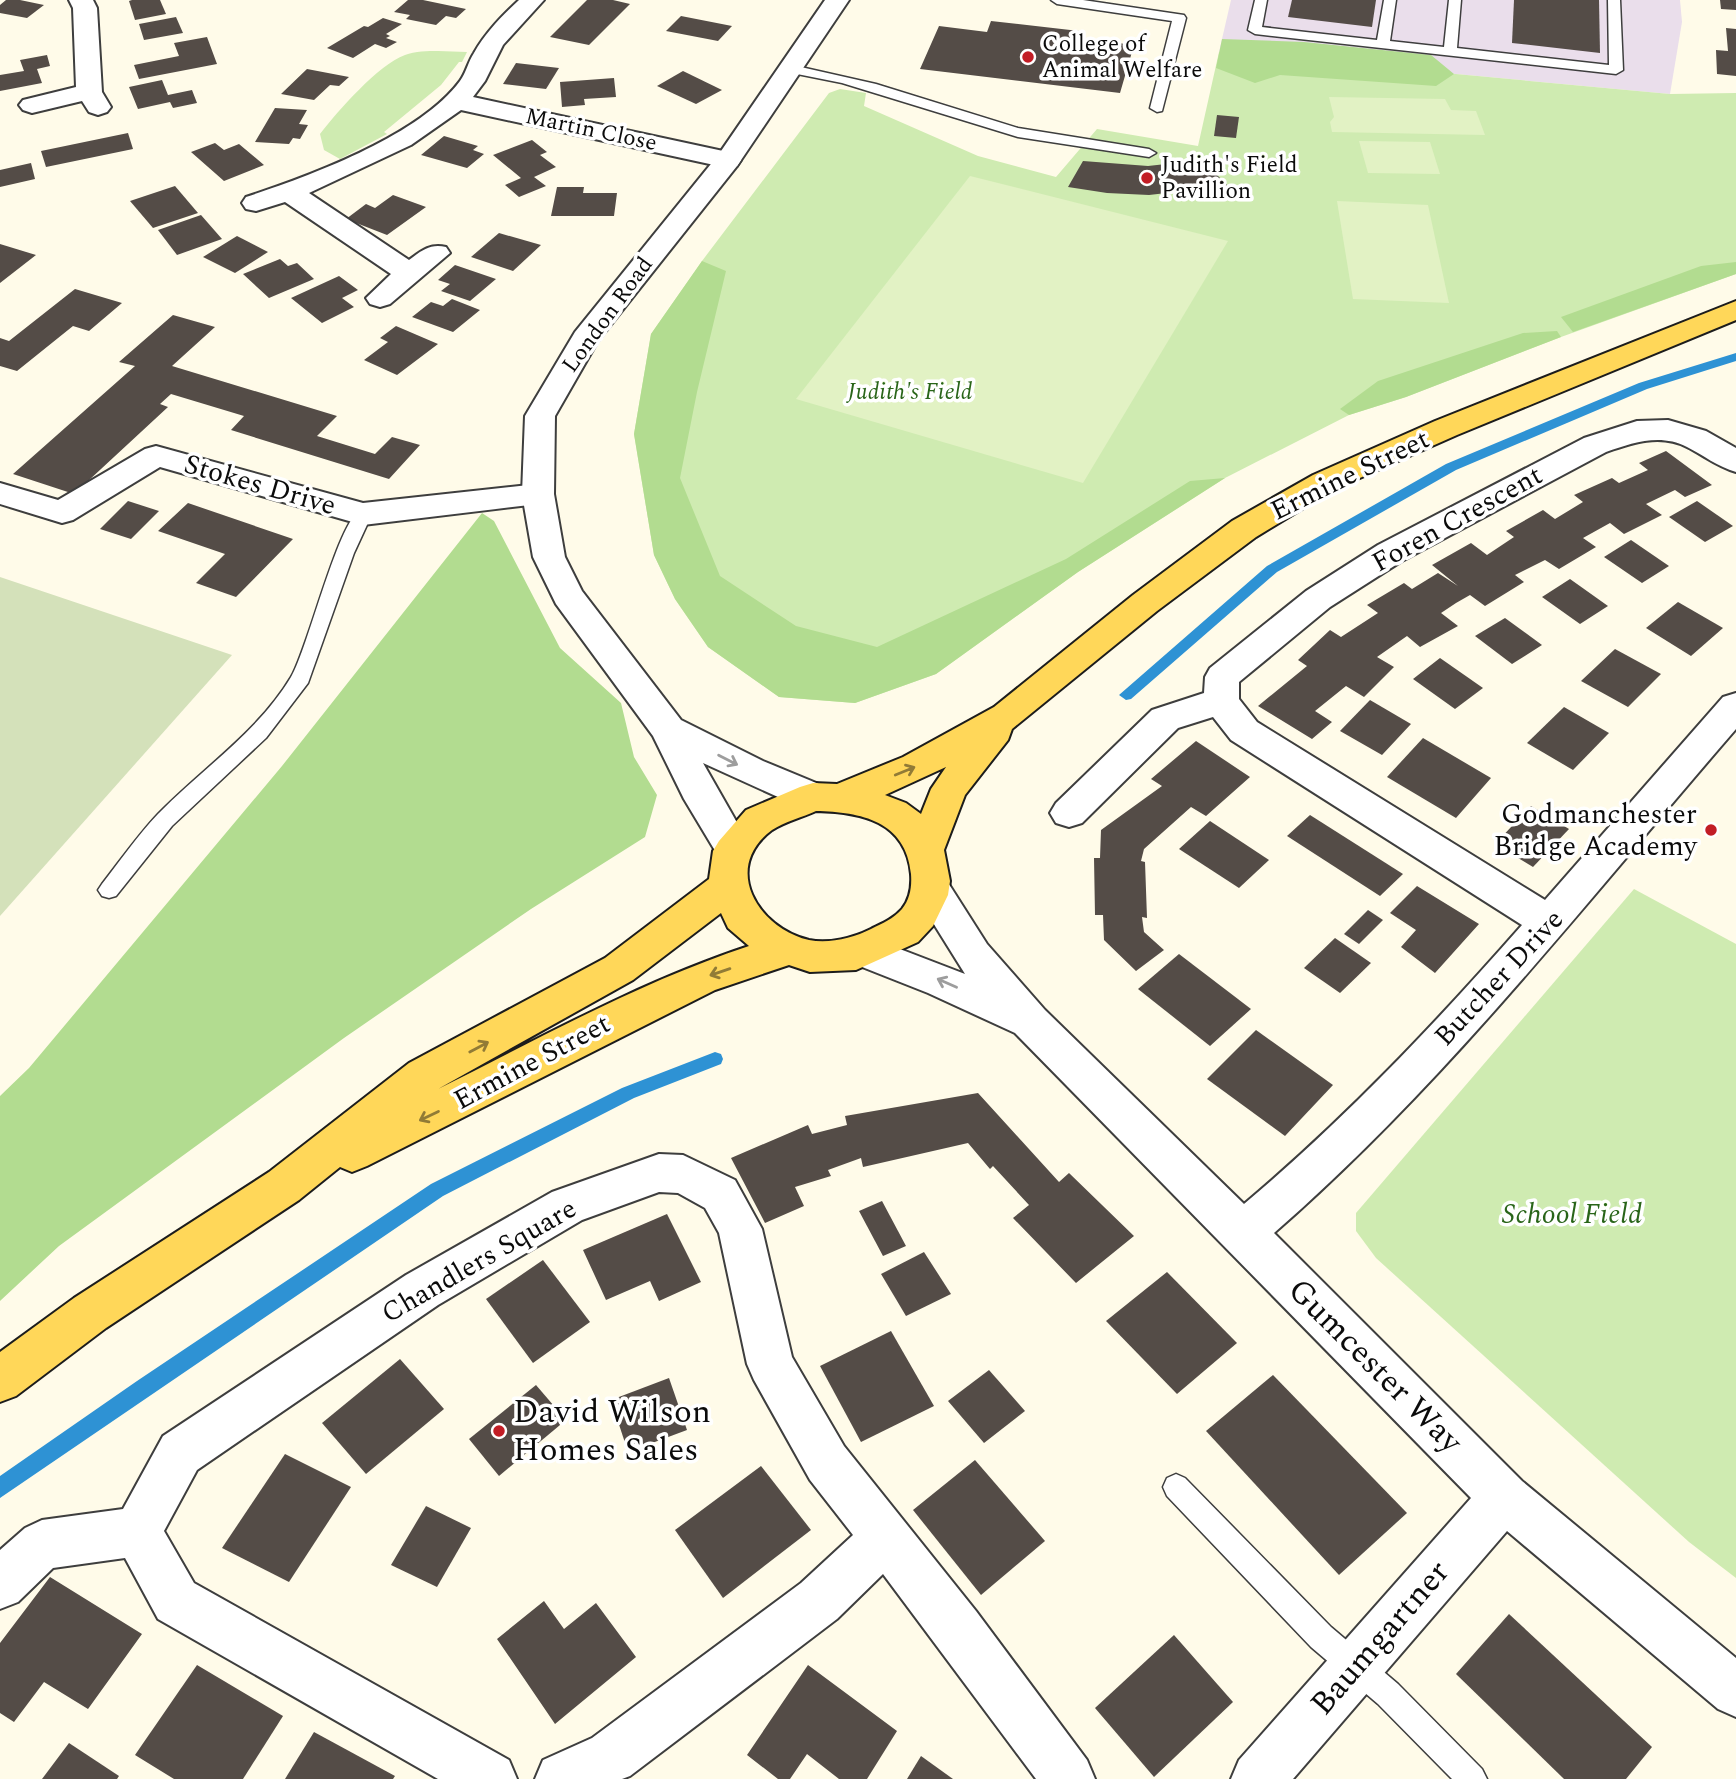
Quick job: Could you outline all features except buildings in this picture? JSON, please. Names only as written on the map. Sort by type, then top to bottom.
[{"type":"main road","name":"Ermine Street","points":[[827,797],[916,766],[1007,716],[1145,603],[1244,529],[1324,482],[1446,428],[1736,310]]},
{"type":"main road","name":"Ermine Street","points":[[926,848],[949,789],[1007,716]]},
{"type":"main road","points":[[827,797],[869,802],[893,813],[913,828],[926,848],[931,868],[931,889],[923,909],[909,927],[890,942],[866,952],[838,957],[811,956],[785,950],[763,939],[746,924],[733,906],[730,868],[746,831],[764,815],[787,804],[827,797]]},
{"type":"main road","name":"Ermine Street","points":[[0,1380],[90,1313],[284,1186],[425,1076],[619,969],[730,868]]},
{"type":"main road","name":"Ermine Street","points":[[284,1186],[442,1109],[649,1002],[701,978],[785,950]]},
{"type":"street","points":[[32,105],[93,99],[85,8],[81,0]]},
{"type":"street","points":[[256,203],[290,192],[363,160],[425,124],[470,85],[489,48],[532,0]]},
{"type":"street","name":"London Road","points":[[730,868],[703,799],[667,730],[568,596],[549,557],[538,494],[540,416],[585,338],[728,160],[837,0]]},
{"type":"street","name":"Martin Close","points":[[454,101],[728,160]]},
{"type":"street","points":[[290,192],[409,273]]},
{"type":"street","points":[[380,298],[436,253]]},
{"type":"street","name":"Foren Crescent","points":[[1221,701],[1222,677],[1318,599],[1390,553],[1595,445],[1637,431],[1668,430],[1695,439],[1736,462]]},
{"type":"street","name":"Stokes Drive","points":[[0,493],[62,512],[156,456],[363,514],[538,494]]},
{"type":"street","points":[[1069,813],[1165,719],[1221,701],[1244,731],[1550,923]]},
{"type":"street","name":"Butcher Drive","points":[[1243,1232],[1297,1189],[1350,1139],[1550,923],[1733,713]]},
{"type":"street","name":"London Road","points":[[667,730],[751,771],[827,797]]},
{"type":"street","name":"Gumcester Way","points":[[931,889],[973,955],[1031,1022],[1505,1498],[1736,1691]]},
{"type":"street","name":"Gumcester Way","points":[[866,952],[942,981],[1031,1022]]},
{"type":"street","name":"Chandlers Square","points":[[137,1532],[180,1454],[422,1290],[567,1206],[659,1173],[683,1174],[720,1195],[740,1229],[770,1364],[827,1463],[958,1629],[1068,1779]]},
{"type":"street","name":"Baumgartner","points":[[1258,1779],[1463,1542],[1505,1498]]},
{"type":"street","points":[[0,1584],[42,1545],[137,1532],[176,1601],[489,1779]]},
{"type":"street","points":[[562,1779],[611,1757],[819,1601],[886,1537]]},
{"type":"lane","points":[[1057,0],[1178,18],[1157,108]]},
{"type":"lane","points":[[1261,0],[1255,30],[1616,70],[1614,0]]},
{"type":"lane","points":[[1383,44],[1390,0]]},
{"type":"lane","points":[[1450,51],[1455,0]]},
{"type":"lane","points":[[792,69],[875,87],[999,128],[1061,142],[1149,153]]},
{"type":"lane","points":[[109,890],[165,820],[259,733],[301,678],[345,553],[363,514]]},
{"type":"lane","points":[[1176,1487],[1321,1637],[1388,1694],[1472,1779]]},
{"type":"shaded area","points":[[1231,0],[1680,0],[1682,22],[1670,94],[1219,52]]},
{"type":"green space","points":[[1222,39],[1304,42],[1431,55],[1454,74],[1436,86],[1280,75],[1255,83],[1216,68]]},
{"type":"green space","points":[[438,51],[467,52],[462,62],[459,62],[441,85],[384,132],[387,134],[340,159],[324,150],[320,134],[371,78],[405,55]]},
{"type":"green space","name":"Judith's Field","points":[[1219,52],[1670,94],[1736,93],[1736,274],[1406,397],[1349,415],[1225,478],[1078,572],[936,674],[855,703],[779,697],[708,647],[675,599],[654,555],[634,434],[651,334],[702,261],[829,93],[840,89],[866,93],[864,106],[978,156],[1056,177],[1097,129],[1198,146]]},
{"type":"green space","points":[[1329,97],[1445,99],[1451,110],[1476,111],[1485,135],[1332,132],[1330,122],[1334,117]]},
{"type":"green space","points":[[1359,141],[1430,142],[1440,174],[1368,173]]},
{"type":"green space","points":[[970,176],[1228,241],[1083,483],[796,399]]},
{"type":"green space","points":[[1337,201],[1428,205],[1449,303],[1353,299]]},
{"type":"green space","points":[[702,261],[726,271],[680,478],[720,576],[796,626],[877,647],[1066,559],[1190,481],[1225,478],[1078,572],[936,674],[855,703],[779,697],[708,647],[675,599],[654,555],[634,434],[651,334]]},
{"type":"green space","points":[[1736,262],[1736,274],[1573,332],[1561,317],[1701,266]]},
{"type":"green space","points":[[1557,331],[1561,337],[1406,397],[1349,415],[1340,409],[1378,381],[1523,333]]},
{"type":"green space","points":[[482,513],[494,521],[560,648],[621,703],[634,757],[657,795],[645,837],[531,909],[344,1038],[59,1246],[0,1301],[0,1096],[29,1068],[282,766]]},
{"type":"green space","points":[[0,577],[232,655],[0,916]]},
{"type":"green space","name":"School Field","points":[[1634,889],[1736,944],[1736,1578],[1689,1542],[1376,1258],[1356,1231],[1356,1213]]},
{"type":"waterway","points":[[1126,695],[1272,569],[1451,467],[1643,386],[1736,357]]},
{"type":"waterway","points":[[0,1488],[144,1387],[437,1190],[628,1093],[715,1059]]},
{"type":"place","name":"College of Animal Welfare","points":[[1028,57]]},
{"type":"place","name":"Judith's Field Pavillion","points":[[1147,178]]},
{"type":"place","name":"Godmanchester Bridge Academy","points":[[1711,830]]},
{"type":"place","name":"David Wilson Homes Sales","points":[[499,1431]]}]
